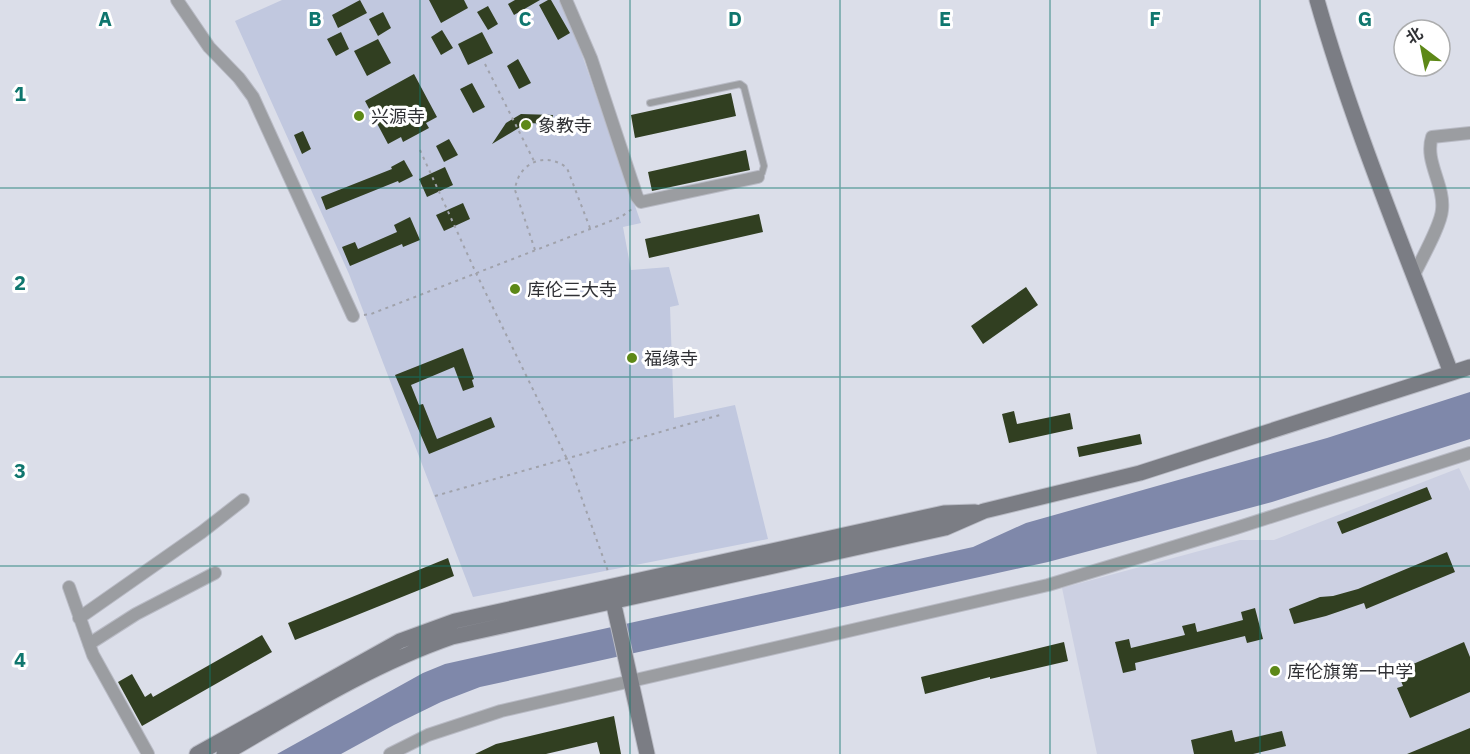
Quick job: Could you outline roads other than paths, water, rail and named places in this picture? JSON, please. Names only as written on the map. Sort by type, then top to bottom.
[{"type":"main road","points":[[1317,0],[1345,89],[1451,373]]},
{"type":"main road","points":[[224,754],[396,658],[452,637],[613,593],[944,513],[984,511],[1140,473],[1470,367]]},
{"type":"main road","points":[[613,593],[647,754]]},
{"type":"main road","points":[[197,754],[400,641],[455,621],[613,593]]},
{"type":"street","points":[[177,0],[209,47],[239,78],[253,97],[353,316]]},
{"type":"street","points":[[566,0],[591,58],[637,197],[641,202],[758,177]]},
{"type":"street","points":[[1414,275],[1442,211],[1441,191],[1429,148],[1432,137],[1470,133]]},
{"type":"street","points":[[390,754],[428,735],[501,711],[1048,585],[1247,525],[1470,453]]},
{"type":"street","points":[[80,618],[202,532],[243,500]]},
{"type":"street","points":[[89,644],[136,614],[215,573]]},
{"type":"street","points":[[69,587],[93,655],[148,754]]},
{"type":"lane","points":[[650,104],[740,84],[744,87],[764,166],[758,177]]},
{"type":"place","name":"兴源寺","points":[[359,116]]},
{"type":"place","name":"象教寺","points":[[526,125]]},
{"type":"place","name":"库伦三大寺","points":[[515,289]]},
{"type":"place","name":"福缘寺","points":[[632,358]]},
{"type":"place","name":"库伦旗第一中学","points":[[1275,671]]}]
